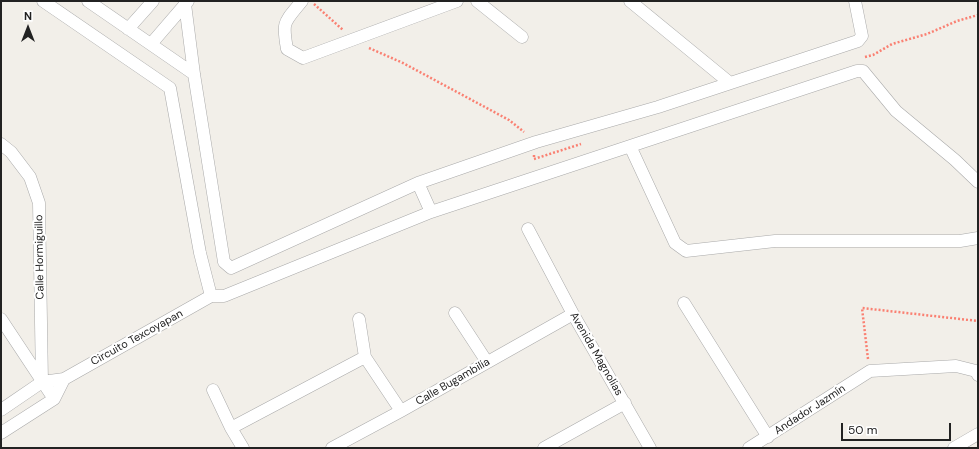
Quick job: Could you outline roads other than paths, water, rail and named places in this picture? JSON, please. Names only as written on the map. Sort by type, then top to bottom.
[{"type":"street","points":[[43,1],[170,88],[200,253],[211,296],[224,296],[431,212],[857,71],[863,71],[896,111],[955,160],[978,182]]},
{"type":"street","points":[[88,1],[194,74]]},
{"type":"street","points":[[128,29],[153,1]]},
{"type":"street","points":[[302,1],[286,20],[284,30],[287,49],[303,58],[457,1]]},
{"type":"street","points":[[477,1],[522,37]]},
{"type":"street","points":[[630,1],[730,83]]},
{"type":"street","points":[[186,2],[194,74],[224,262],[231,268],[418,183],[536,142],[658,107],[858,41],[862,36],[855,1]]},
{"type":"street","points":[[151,44],[186,2]]},
{"type":"street","name":"Calle Hormiguillo","points":[[1,144],[11,152],[30,177],[39,203],[42,382]]},
{"type":"street","points":[[630,146],[675,243],[686,251],[775,241],[960,241],[978,238]]},
{"type":"street","points":[[418,183],[431,212]]},
{"type":"street","name":"Avenida Magnolias","points":[[528,229],[573,314],[650,448]]},
{"type":"street","name":"Circuito Texcoyapan","points":[[64,379],[211,296]]},
{"type":"street","points":[[684,303],[768,437]]},
{"type":"street","points":[[455,313],[487,362]]},
{"type":"street","name":"Calle Bugambilia","points":[[332,448],[573,314]]},
{"type":"street","points":[[359,319],[365,357],[401,411]]},
{"type":"street","points":[[1,320],[54,399]]},
{"type":"street","points":[[231,428],[365,357]]},
{"type":"street","name":"Andador Jazmín","points":[[749,448],[870,371],[956,366],[976,371],[978,376]]},
{"type":"street","points":[[1,410],[42,382],[64,379]]},
{"type":"street","points":[[1,433],[54,399],[64,379]]},
{"type":"street","points":[[213,390],[231,428],[243,448]]},
{"type":"street","points":[[544,448],[625,404]]},
{"type":"street","points":[[954,448],[978,434]]}]
